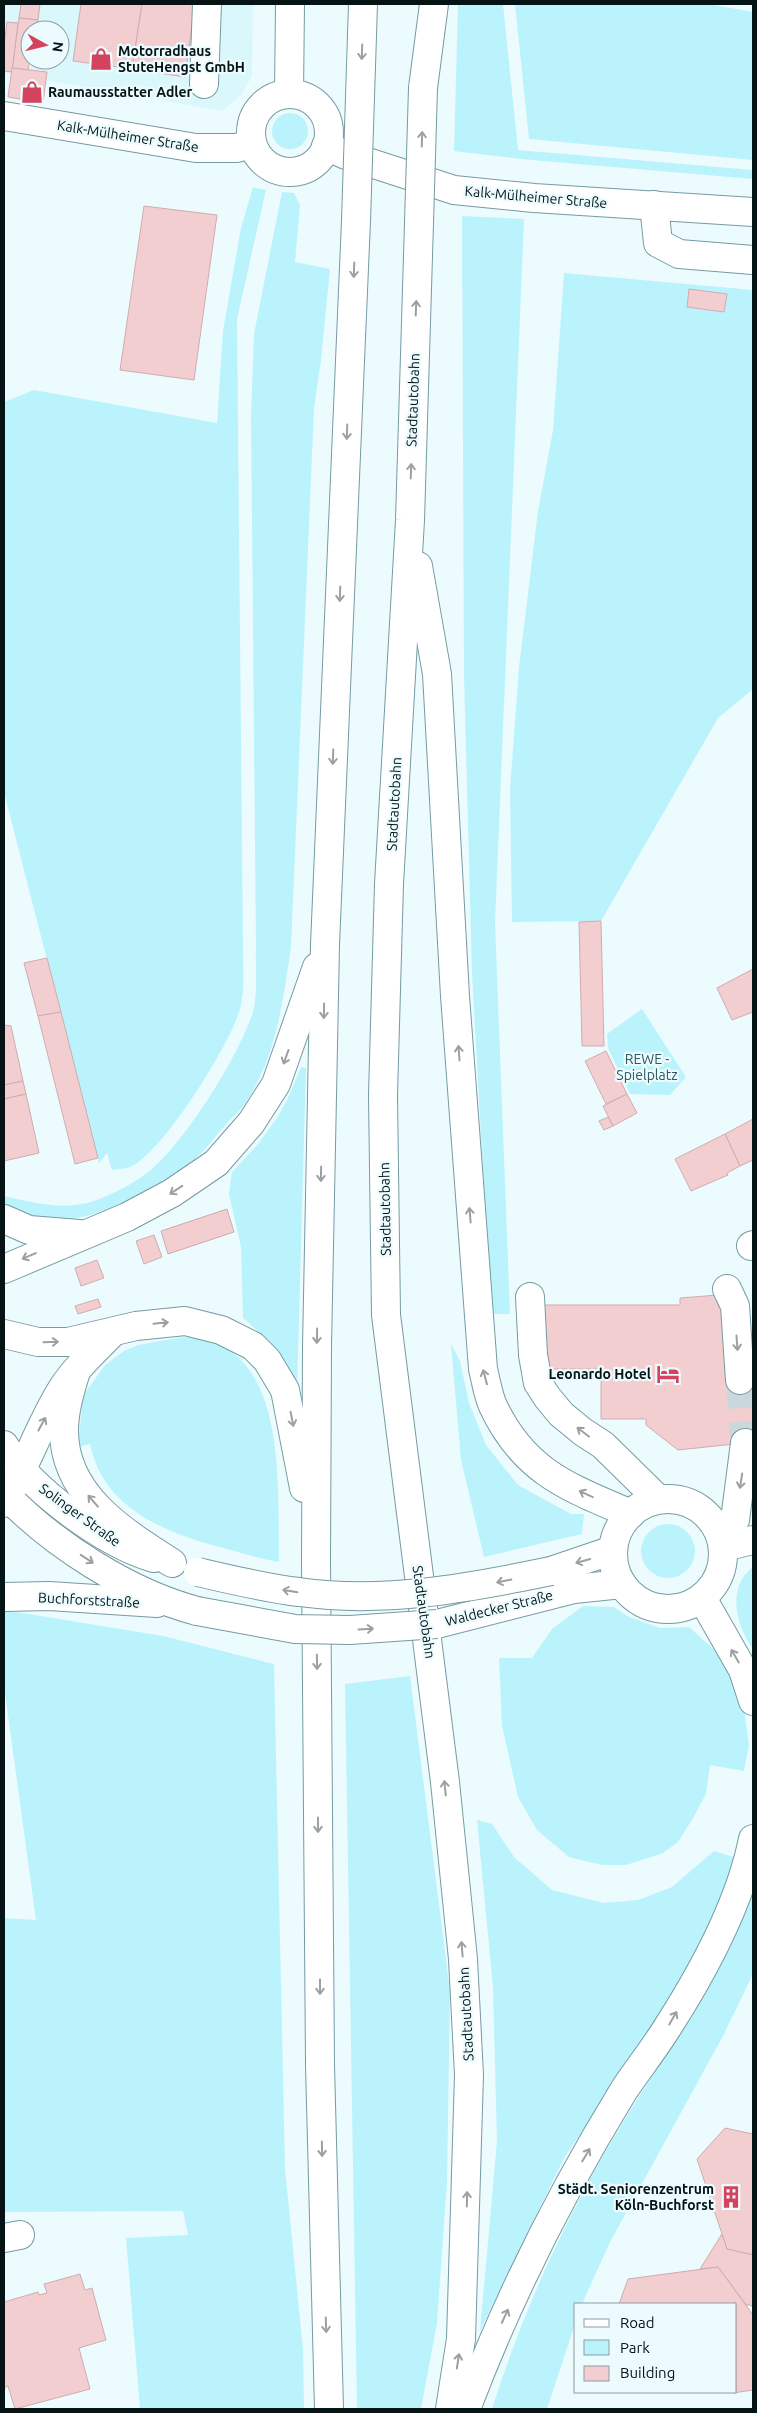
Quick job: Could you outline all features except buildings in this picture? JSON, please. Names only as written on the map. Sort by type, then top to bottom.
[{"type":"main road","points":[[204,84],[207,4]]},
{"type":"main road","points":[[289,94],[290,4]]},
{"type":"main road","points":[[329,2409],[321,2074],[316,1561],[317,1338],[325,945],[356,221],[363,4]]},
{"type":"main road","name":"Stadtautobahn","points":[[423,4],[423,88],[410,520],[389,903],[383,1095],[386,1315],[445,1782],[466,2007],[469,2075],[461,2339],[450,2409]]},
{"type":"main road","points":[[423,88],[434,4]]},
{"type":"main road","points":[[289,94],[307,97],[318,105],[326,116],[329,129],[326,146],[315,163],[304,170],[292,172],[268,165],[259,157],[252,143],[251,133],[253,121],[259,109],[269,100],[289,94]]},
{"type":"main road","name":"Kalk-Mülheimer Straße","points":[[4,116],[196,148],[237,148],[252,143]]},
{"type":"main road","name":"Kalk-Mülheimer Straße","points":[[326,146],[346,155],[454,190],[534,198],[753,212]]},
{"type":"main road","points":[[654,205],[658,243],[679,254],[753,260]]},
{"type":"main road","points":[[410,520],[437,674],[456,1016],[483,1369],[492,1404],[510,1437],[529,1460],[551,1477],[631,1514]]},
{"type":"main road","points":[[4,1268],[127,1217],[172,1193],[216,1163],[251,1123],[276,1084],[325,945]]},
{"type":"main road","points":[[4,1219],[29,1230],[88,1234]]},
{"type":"main road","points":[[530,1297],[533,1355],[538,1383],[561,1414],[603,1445],[658,1499]]},
{"type":"main road","points":[[731,1298],[740,1380]]},
{"type":"main road","points":[[4,1334],[38,1342],[68,1342],[136,1326],[185,1321],[221,1330],[253,1346],[267,1360],[285,1390],[291,1413],[316,1561]]},
{"type":"main road","points":[[113,1332],[62,1388],[5,1498],[59,1541],[90,1561],[125,1582],[185,1607]]},
{"type":"main road","points":[[76,1371],[66,1408],[64,1432],[67,1452],[75,1478],[106,1517],[172,1563]]},
{"type":"main road","points":[[745,1443],[732,1527],[723,1561],[719,1575],[712,1588],[702,1598],[686,1606],[668,1609],[650,1606],[634,1598],[622,1584],[615,1568],[613,1550],[617,1532],[631,1514],[641,1506],[658,1499],[676,1499],[693,1504],[708,1515],[732,1527],[753,1540]]},
{"type":"main road","name":"Solinger Straße","points":[[4,1446],[37,1485],[102,1534],[130,1550],[198,1572]]},
{"type":"main road","name":"Waldecker Straße","points":[[185,1607],[294,1629],[358,1630],[437,1624],[554,1582],[613,1550]]},
{"type":"main road","name":"Waldecker Straße","points":[[198,1572],[300,1592],[346,1596],[391,1595],[495,1583],[554,1582],[574,1589],[622,1584]]},
{"type":"main road","name":"Buchforststraße","points":[[4,1597],[49,1596],[185,1607]]},
{"type":"main road","points":[[702,1598],[744,1670],[753,1701]]},
{"type":"main road","points":[[466,2409],[490,2346],[562,2196],[625,2090],[668,2027],[713,1949],[748,1864],[753,1839]]},
{"type":"shaded area","points":[[4,4],[253,4],[252,76],[241,95],[222,111],[4,73]]},
{"type":"green space","points":[[458,4],[503,4],[518,150],[753,170],[753,179],[531,160],[531,157],[530,160],[454,151]]},
{"type":"green space","points":[[515,4],[709,4],[753,12],[753,160],[529,139]]},
{"type":"green space","points":[[290,113],[297,114],[303,118],[307,124],[307,138],[303,144],[297,148],[290,149],[283,148],[277,144],[273,138],[272,131],[273,124],[277,118],[283,114]]},
{"type":"green space","points":[[253,187],[266,190],[237,319],[242,1002],[234,1025],[210,1071],[194,1096],[159,1142],[144,1158],[130,1167],[112,1170],[107,1153],[99,1163],[4,792],[4,402],[34,390],[217,423],[223,331],[241,228]]},
{"type":"green space","points":[[282,192],[294,193],[300,205],[295,262],[330,269],[314,408],[291,947],[277,1026],[266,1063],[246,1102],[195,1159],[162,1183],[98,1213],[54,1221],[35,1220],[4,1206],[4,1196],[49,1205],[82,1204],[116,1192],[151,1170],[179,1139],[208,1099],[233,1056],[253,1010],[256,993],[256,950],[251,413],[254,334]]},
{"type":"green space","points":[[462,216],[524,219],[495,923],[510,1314],[491,1314],[472,974],[464,675]]},
{"type":"green space","points":[[564,273],[753,290],[753,689],[718,718],[601,921],[512,922],[510,789],[519,667],[538,511],[553,430]]},
{"type":"green space","name":"REWE - Spielplatz","points":[[642,1009],[686,1077],[670,1095],[630,1094],[608,1048],[607,1034]]},
{"type":"green space","points":[[301,1067],[306,1068],[297,1389],[267,1342],[243,1318],[241,1247],[229,1194],[232,1172],[258,1144],[277,1118]]},
{"type":"green space","points":[[183,1337],[218,1344],[243,1362],[260,1389],[271,1422],[276,1459],[279,1562],[201,1542],[159,1526],[123,1502],[108,1486],[97,1467],[90,1444],[78,1447],[83,1396],[105,1365],[124,1351],[138,1345]]},
{"type":"green space","points":[[451,1344],[460,1361],[469,1403],[486,1445],[518,1485],[571,1514],[584,1514],[582,1534],[484,1557],[461,1460]]},
{"type":"green space","points":[[663,1524],[673,1524],[683,1528],[691,1536],[695,1551],[691,1566],[683,1574],[673,1578],[663,1578],[653,1574],[645,1566],[641,1556],[641,1546],[645,1536],[653,1528]]},
{"type":"green space","points":[[753,1567],[753,1649],[742,1629],[736,1607],[739,1585]]},
{"type":"green space","points":[[583,1606],[614,1607],[629,1617],[660,1628],[689,1627],[720,1655],[743,1703],[749,1745],[744,1771],[710,1765],[706,1794],[678,1842],[663,1853],[626,1865],[602,1865],[569,1857],[537,1830],[518,1797],[502,1726],[499,1658],[532,1658],[552,1629]]},
{"type":"green space","points":[[4,1610],[163,1636],[274,1664],[285,2168],[303,2350],[304,2409],[140,2409],[126,2238],[188,2235],[183,2211],[4,2212],[4,1918],[36,1920],[4,1686]]},
{"type":"green space","points":[[410,1676],[450,1991],[447,2182],[437,2323],[421,2409],[357,2409],[345,1684]]},
{"type":"green space","points":[[477,1820],[492,1824],[514,1857],[552,1890],[604,1903],[638,1900],[672,1887],[714,1851],[737,1858],[708,1929],[666,2008],[564,2158],[480,2331],[497,2141],[493,1987]]},
{"type":"green space","points":[[753,1891],[753,1974],[723,2036],[610,2242],[582,2303],[574,2303],[574,2327],[547,2409],[492,2409],[515,2343],[541,2278],[571,2216],[604,2154],[703,1993],[722,1960]]},
{"type":"tunnel","points":[[740,1380],[745,1443]]},
{"type":"place","name":"Motorradhaus StuteHengst GmbH","points":[[101,59]]},
{"type":"place","name":"Raumausstatter Adler","points":[[32,92]]},
{"type":"place","name":"Leonardo Hotel","points":[[668,1374]]},
{"type":"place","name":"Städt. Seniorenzentrum Köln-Buchforst","points":[[731,2197]]}]
